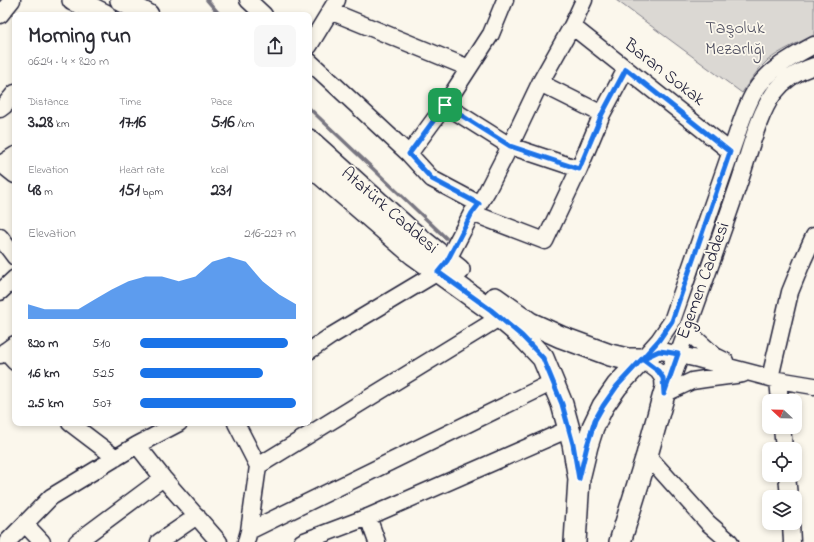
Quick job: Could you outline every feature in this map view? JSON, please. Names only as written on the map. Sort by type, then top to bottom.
[{"type":"main road","points":[[121,0],[143,12]]},
{"type":"main road","points":[[79,7],[95,12]]},
{"type":"main road","name":"Atatürk Caddesi","points":[[312,143],[410,232],[442,267],[499,318],[522,336],[543,358],[562,404],[573,444],[579,479]]},
{"type":"main road","name":"Atatürk Caddesi","points":[[312,170],[413,254],[442,267],[499,301],[530,322],[561,337],[610,355],[627,359],[642,359]]},
{"type":"main road","name":"Egemen Caddesi","points":[[620,542],[647,456],[664,394],[678,354]]},
{"type":"main road","name":"Egemen Caddesi","points":[[575,542],[579,479],[595,420],[617,386],[642,359]]},
{"type":"street","points":[[0,15],[12,0]]},
{"type":"street","points":[[248,0],[264,9]]},
{"type":"street","points":[[409,154],[445,105],[491,34],[505,0]]},
{"type":"street","points":[[312,349],[442,267],[510,146],[540,83],[572,26],[584,0]]},
{"type":"street","points":[[312,41],[334,6],[469,68]]},
{"type":"street","name":"Baran Sokak","points":[[572,26],[730,152]]},
{"type":"street","name":"Egemen Caddesi","points":[[642,359],[659,340],[672,321],[730,152],[747,107],[755,91],[767,76],[781,65],[814,45]]},
{"type":"street","points":[[312,64],[409,154],[432,179],[476,208],[545,241],[579,169],[602,114],[626,69]]},
{"type":"street","name":"Egemen Caddesi","points":[[678,354],[766,107],[775,92],[785,82],[795,75],[814,66]]},
{"type":"street","points":[[540,83],[602,114]]},
{"type":"street","points":[[0,109],[12,97]]},
{"type":"street","points":[[445,105],[510,146],[579,169]]},
{"type":"street","points":[[12,157],[1,163],[12,172]]},
{"type":"street","points":[[778,394],[774,379],[790,292],[814,236]]},
{"type":"street","points":[[0,237],[12,253]]},
{"type":"street","points":[[0,292],[12,281]]},
{"type":"street","points":[[258,466],[499,318]]},
{"type":"street","points":[[686,330],[714,356],[750,373]]},
{"type":"street","points":[[750,373],[692,381],[664,394],[663,378],[658,371],[642,359],[659,351],[667,352],[774,379],[814,386]]},
{"type":"street","points":[[247,537],[553,382]]},
{"type":"street","points":[[74,426],[116,458]]},
{"type":"street","points":[[7,542],[52,497],[137,445],[173,426]]},
{"type":"street","points":[[238,426],[258,466],[247,537]]},
{"type":"street","points":[[302,542],[368,517],[569,429]]},
{"type":"street","points":[[137,445],[163,478],[219,542]]},
{"type":"street","points":[[647,456],[708,522],[730,542]]},
{"type":"street","points":[[77,542],[163,478]]},
{"type":"street","points":[[159,542],[197,516]]},
{"type":"street","points":[[368,517],[377,542]]},
{"type":"street","points":[[25,524],[42,542]]},
{"type":"street","points":[[791,530],[792,542]]},
{"type":"green space","name":"Taşoluk Mezarlığı","points":[[616,0],[814,0],[814,35],[784,50],[767,61],[750,80],[742,93]]},
{"type":"waterway","points":[[207,0],[217,12]]},
{"type":"waterway","points":[[312,111],[446,238]]},
{"type":"route","points":[[445,105],[409,154],[432,179],[479,204],[472,213],[447,261],[438,272],[491,310],[522,336],[543,358],[562,404],[573,444],[579,479],[592,427],[603,406],[617,386],[642,359],[659,351],[678,354],[664,394],[663,378],[658,371],[642,359],[659,340],[672,321],[706,226],[730,152],[626,69],[602,114],[579,169],[510,146],[445,105]]}]
